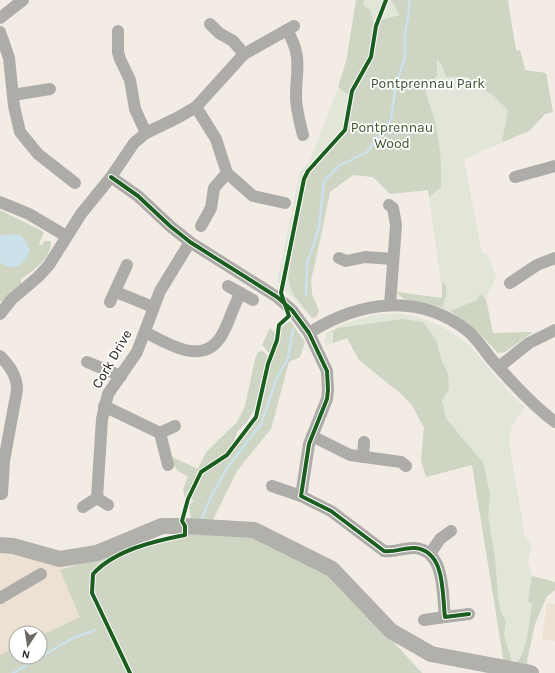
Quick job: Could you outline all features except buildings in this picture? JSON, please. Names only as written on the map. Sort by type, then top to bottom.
[{"type":"main road","points":[[0,545],[13,546],[60,559],[98,553],[162,526],[254,530],[332,569],[391,631],[430,654],[531,673]]},
{"type":"street","points":[[0,18],[23,0]]},
{"type":"street","points":[[210,24],[219,33],[233,41],[244,54]]},
{"type":"street","points":[[0,314],[12,299],[43,272],[81,214],[111,177],[132,146],[146,133],[196,107],[244,54],[290,28],[298,56],[299,70],[296,101],[303,135]]},
{"type":"street","points":[[118,31],[118,52],[130,80],[135,109],[146,133]]},
{"type":"street","points":[[0,32],[7,49],[5,69],[13,95],[20,132],[38,154],[74,183]]},
{"type":"street","points":[[13,95],[50,89]]},
{"type":"street","points":[[196,107],[216,139],[227,173],[253,196],[285,203]]},
{"type":"street","points":[[515,177],[555,166]]},
{"type":"street","points":[[201,226],[211,208],[214,188],[227,173]]},
{"type":"street","points":[[111,177],[138,196],[170,226],[190,242],[273,294],[292,310],[309,333],[320,354],[329,380],[327,398],[312,436],[301,496]]},
{"type":"street","points":[[0,202],[29,214],[66,236]]},
{"type":"street","points":[[389,205],[393,208],[396,225],[390,305]]},
{"type":"street","name":"Cork Drive","points":[[97,498],[102,419],[108,394],[137,352],[153,307],[166,279],[190,242]]},
{"type":"street","points":[[339,258],[346,260],[365,257],[393,259]]},
{"type":"street","points":[[510,283],[537,264],[555,258]]},
{"type":"street","points":[[127,265],[113,297],[153,307]]},
{"type":"street","points":[[228,286],[253,300]]},
{"type":"street","points":[[145,332],[182,350],[199,353],[210,347],[220,338],[241,293]]},
{"type":"street","points":[[309,333],[352,311],[390,305],[422,309],[446,318],[469,332],[526,398],[555,422]]},
{"type":"street","points":[[498,367],[529,343],[555,330]]},
{"type":"street","points":[[0,356],[14,373],[18,390],[4,461],[3,497]]},
{"type":"street","points":[[87,362],[121,376]]},
{"type":"street","points":[[104,406],[160,433]]},
{"type":"street","points":[[160,433],[175,426]]},
{"type":"street","points":[[160,433],[168,465]]},
{"type":"street","points":[[312,436],[344,453],[400,462],[406,466]]},
{"type":"street","points":[[363,457],[364,442]]},
{"type":"street","points":[[272,486],[301,496],[331,511],[384,551],[394,552],[414,548],[430,554],[439,569],[445,617]]},
{"type":"street","points":[[82,507],[97,498],[108,505]]},
{"type":"street","points":[[430,554],[440,539],[451,531]]},
{"type":"street","points":[[0,598],[40,574]]},
{"type":"street","points":[[424,620],[469,614]]},
{"type":"shaded area","points":[[0,550],[63,565],[90,621],[48,644],[48,625],[8,625],[8,661],[0,665]]},
{"type":"shaded area","points":[[547,603],[555,604],[555,641],[542,639]]},
{"type":"green space","name":"Pontprennau Wood","points":[[356,0],[506,0],[508,1],[516,50],[520,50],[525,70],[546,73],[553,112],[545,114],[529,131],[464,159],[482,253],[488,255],[496,277],[486,299],[493,333],[533,332],[505,352],[498,353],[476,330],[458,316],[445,309],[406,298],[396,292],[443,298],[428,190],[390,194],[373,177],[353,175],[330,192],[321,240],[311,280],[312,294],[319,311],[316,317],[312,318],[277,282],[300,172],[309,162],[344,73]]},
{"type":"green space","name":"Pontprennau Wood","points":[[356,0],[364,0],[363,5],[370,10],[375,28],[381,20],[400,15],[391,0],[508,1],[516,51],[520,50],[525,70],[546,73],[553,112],[545,114],[529,131],[502,142],[508,110],[493,95],[480,88],[467,77],[446,77],[441,64],[437,59],[437,75],[425,91],[436,127],[440,150],[441,187],[429,197],[428,190],[390,194],[373,177],[353,175],[330,192],[311,280],[312,294],[319,311],[316,317],[312,318],[293,294],[288,279],[293,236],[310,171],[345,133],[353,98],[338,87],[347,58]]},
{"type":"green space","points":[[0,210],[44,232],[39,244],[42,245],[44,241],[51,241],[45,258],[36,268],[21,279],[21,285],[3,302],[0,301],[0,262],[5,266],[11,234],[0,236]]},
{"type":"green space","points":[[442,281],[446,286],[446,293],[443,306],[441,307],[405,299],[396,292],[442,298]]},
{"type":"green space","points":[[480,294],[486,299],[493,333],[533,332],[505,352],[498,353],[481,335],[450,311],[477,300]]},
{"type":"green space","points":[[399,313],[442,327],[461,339],[478,355],[506,389],[525,407],[512,425],[509,442],[525,537],[532,544],[528,562],[532,576],[540,578],[523,669],[504,663],[472,465],[426,477],[421,460],[424,428],[412,405],[400,393],[359,360],[347,338],[326,346],[324,342],[326,333],[344,324],[370,316]]},
{"type":"green space","points":[[403,319],[423,322],[436,340],[442,361],[448,374],[449,389],[442,400],[446,418],[483,462],[490,495],[488,516],[495,557],[498,598],[501,612],[506,621],[504,635],[513,666],[504,663],[472,465],[426,477],[421,460],[424,428],[412,405],[400,393],[359,360],[347,338],[333,343],[333,332],[338,328]]},
{"type":"green space","points":[[290,321],[305,342],[300,357],[289,362],[271,429],[237,471],[212,522],[191,521],[189,505],[194,500],[185,498],[183,490],[188,476],[177,470],[172,457],[198,469],[206,452],[237,422],[245,406],[255,359],[258,352],[263,351],[268,356],[268,362],[264,370],[258,403],[247,422],[237,432],[232,447],[234,449],[243,437],[247,427],[254,419],[257,418],[261,404],[260,393],[265,386],[269,365],[273,358],[262,345],[270,328],[275,333],[279,333],[281,327]]},
{"type":"green space","points":[[182,531],[252,535],[329,572],[422,673],[0,673],[0,655],[8,651],[8,665],[48,665],[48,632],[80,617],[60,570]]},
{"type":"green space","points":[[532,576],[555,582],[555,590],[547,596],[535,624],[527,661],[529,671],[513,666],[518,662],[527,638],[532,605],[528,601]]},
{"type":"water","points":[[11,234],[22,236],[30,250],[26,259],[17,267],[5,266],[0,262],[0,236]]},
{"type":"waterway","points":[[306,295],[307,264],[319,228],[324,181],[339,166],[367,152],[391,119],[396,84],[405,58],[405,34],[409,11],[409,0]]},
{"type":"waterway","points":[[202,519],[209,501],[227,468],[261,424],[276,380],[288,358],[293,329]]},
{"type":"waterway","points":[[13,673],[73,638],[95,630]]},
{"type":"cycle path","points":[[130,673],[92,593],[93,574],[112,559],[124,553],[161,540],[185,535],[185,526],[182,521],[188,499],[201,472],[227,455],[256,417],[268,364],[277,340],[279,325],[289,316],[281,293],[304,179],[308,171],[345,130],[352,91],[371,57],[376,26],[386,0]]},
{"type":"cycle path","points":[[111,177],[138,196],[170,226],[190,242],[277,297],[292,310],[309,333],[327,371],[328,390],[327,399],[309,444],[301,496],[331,511],[384,551],[411,548],[425,551],[432,557],[437,565],[442,586],[445,617],[469,614]]},
{"type":"park label","name":"Pontprennau Park","points":[[428,83]]}]
